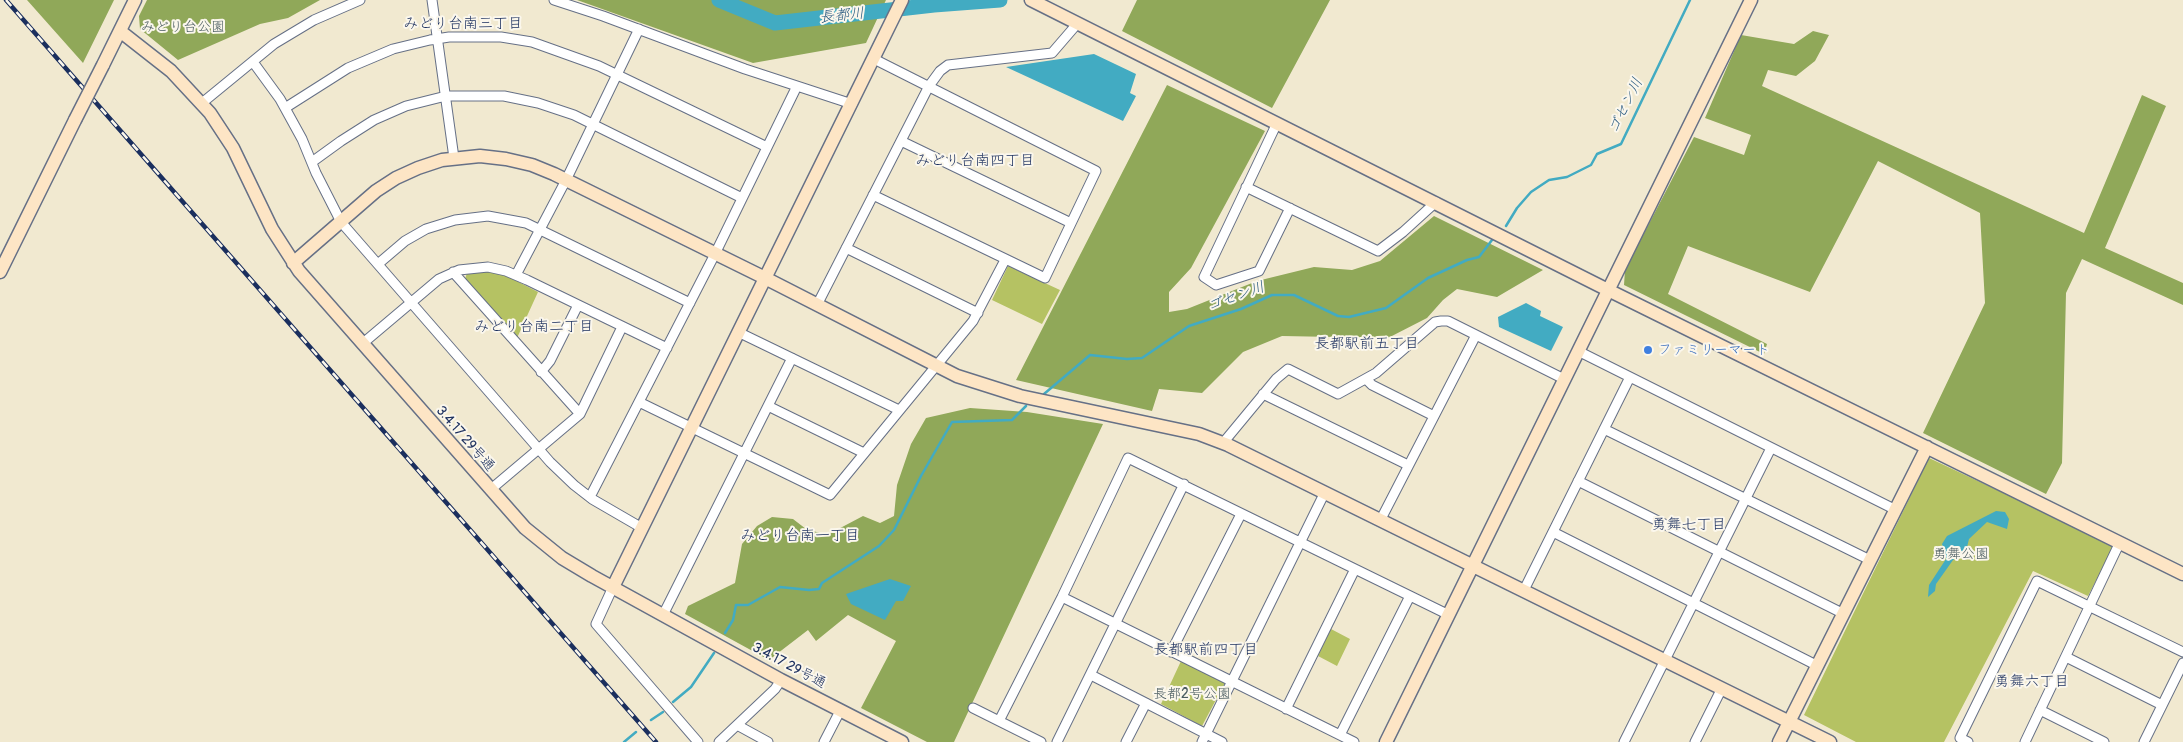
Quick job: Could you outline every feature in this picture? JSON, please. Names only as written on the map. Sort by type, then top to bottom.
[{"type":"street","points":[[0,272],[135,0]]},
{"type":"street","points":[[202,103],[274,44],[297,29],[339,8],[360,0]]},
{"type":"street","points":[[432,0],[454,158]]},
{"type":"street","points":[[554,0],[639,29],[745,69],[852,104]]},
{"type":"street","points":[[698,742],[596,624],[612,587],[902,0]]},
{"type":"street","points":[[1031,0],[1608,290],[2183,574]]},
{"type":"street","points":[[1386,742],[1750,1]]},
{"type":"street","points":[[817,305],[929,86],[948,65],[1052,53],[1077,24]]},
{"type":"street","points":[[516,275],[566,180],[639,29]]},
{"type":"street","name":"3.4.17 29号通","points":[[120,31],[171,71],[202,103],[233,148],[272,229],[293,262],[512,516],[538,540],[562,558],[612,587],[781,680],[902,742]]},
{"type":"street","points":[[285,108],[330,78],[357,64],[393,50],[438,39],[482,36],[520,39],[557,50],[617,73],[767,146]]},
{"type":"street","points":[[873,195],[1045,278],[1096,171],[874,59]]},
{"type":"street","points":[[253,62],[285,108],[342,222],[540,449],[574,485],[590,497],[642,528]]},
{"type":"street","points":[[590,497],[715,254],[796,86]]},
{"type":"street","points":[[312,162],[340,140],[385,114],[406,106],[446,96],[482,94],[517,98],[555,108],[742,198]]},
{"type":"street","points":[[1276,123],[1204,277],[1216,285],[1259,271],[1290,208]]},
{"type":"street","points":[[901,141],[1071,223]]},
{"type":"street","points":[[293,262],[376,191],[396,178],[430,163],[454,158],[480,156],[532,165],[765,278],[957,376],[1020,396],[1199,434],[1223,443],[1381,519],[1830,742]]},
{"type":"street","points":[[1246,187],[1378,251],[1404,232],[1436,202]]},
{"type":"street","points":[[378,264],[415,234],[439,224],[455,220],[488,216],[510,219],[539,230],[690,303]]},
{"type":"street","points":[[846,248],[978,313]]},
{"type":"street","points":[[639,402],[830,495],[936,364],[959,339],[978,313],[1006,260]]},
{"type":"street","points":[[362,344],[430,285],[453,272],[470,267],[488,266],[516,275],[667,348]]},
{"type":"street","points":[[453,272],[580,414]]},
{"type":"street","points":[[541,372],[550,361],[578,305]]},
{"type":"street","points":[[1223,443],[1276,379],[1288,369],[1338,394],[1382,369],[1435,322],[1448,321],[1564,379]]},
{"type":"street","points":[[490,490],[580,414],[622,327]]},
{"type":"street","points":[[738,332],[899,410]]},
{"type":"street","points":[[1381,519],[1476,335]]},
{"type":"street","points":[[1578,351],[1896,510]]},
{"type":"street","points":[[664,615],[792,358]]},
{"type":"street","points":[[1524,590],[1630,377]]},
{"type":"street","points":[[1366,378],[1372,385],[1434,416]]},
{"type":"street","points":[[1263,394],[1408,465]]},
{"type":"street","points":[[768,406],[864,453]]},
{"type":"street","points":[[1604,429],[1870,560]]},
{"type":"street","points":[[1779,742],[1927,447]]},
{"type":"street","points":[[1624,742],[1771,448]]},
{"type":"street","points":[[999,721],[1062,597],[1128,458],[1448,614]]},
{"type":"street","points":[[1578,481],[1844,614]]},
{"type":"street","points":[[1057,742],[1184,484]]},
{"type":"street","points":[[1204,738],[1325,492]]},
{"type":"street","points":[[1171,652],[1241,514]]},
{"type":"street","points":[[1553,532],[1818,666]]},
{"type":"street","points":[[2025,742],[2120,542]]},
{"type":"street","points":[[1286,709],[1355,569]]},
{"type":"street","points":[[1968,742],[1960,738],[2036,581],[2183,652]]},
{"type":"street","points":[[1340,735],[1410,596]]},
{"type":"street","points":[[1062,597],[1354,742]]},
{"type":"street","points":[[2066,657],[2162,705]]},
{"type":"street","points":[[2144,742],[2183,663]]},
{"type":"street","points":[[1091,675],[1146,703],[1204,738],[1222,742]]},
{"type":"street","points":[[719,742],[775,689],[781,680]]},
{"type":"street","points":[[1695,742],[1722,688]]},
{"type":"street","points":[[1126,742],[1146,703]]},
{"type":"street","points":[[973,708],[1041,742]]},
{"type":"street","points":[[2040,710],[2104,742]]},
{"type":"street","points":[[824,742],[840,711]]},
{"type":"street","points":[[737,725],[768,742]]},
{"type":"green space","points":[[27,0],[114,0],[83,63]]},
{"type":"green space","name":"みどり台公園","points":[[147,0],[320,0],[288,18],[260,24],[178,60],[140,29],[139,16]]},
{"type":"green space","points":[[577,0],[886,0],[866,43],[753,63]]},
{"type":"green space","points":[[1137,0],[1330,0],[1272,108],[1122,31]]},
{"type":"green space","points":[[1813,31],[1829,35],[1815,61],[1796,76],[1768,70],[1762,86],[2084,233],[2142,95],[2166,106],[2105,248],[2183,283],[2183,305],[2082,259],[2066,293],[2062,463],[2046,494],[1923,433],[1985,303],[1980,213],[1878,161],[1810,292],[1688,246],[1668,294],[1767,344],[1764,354],[1624,285],[1625,270],[1694,137],[1744,155],[1751,135],[1705,118],[1741,35],[1794,44]]},
{"type":"green space","points":[[1167,85],[1265,131],[1191,268],[1169,292],[1169,312],[1187,309],[1257,281],[1314,267],[1352,270],[1380,261],[1434,216],[1543,270],[1497,297],[1457,289],[1443,300],[1427,318],[1388,338],[1282,336],[1243,352],[1202,393],[1159,389],[1152,411],[1016,380]]},
{"type":"green space","points":[[1008,266],[1060,290],[1042,324],[992,300]]},
{"type":"green space","points":[[486,271],[503,274],[538,292],[517,338],[465,279],[467,273]]},
{"type":"green space","points":[[970,408],[1027,412],[1103,424],[954,742],[927,742],[861,708],[896,641],[848,615],[816,641],[808,630],[769,660],[685,614],[688,606],[735,583],[742,544],[757,526],[772,517],[793,519],[806,529],[827,535],[863,516],[880,523],[894,516],[897,485],[911,444],[926,418]]},
{"type":"green space","name":"勇舞公園","points":[[1929,458],[2114,545],[2088,596],[2033,571],[1944,742],[1856,742],[1804,715]]},
{"type":"green space","points":[[1331,629],[1350,639],[1337,666],[1318,656]]},
{"type":"green space","name":"長都2号公園","points":[[1181,661],[1225,683],[1202,726],[1161,704]]},
{"type":"water","points":[[1094,54],[1136,74],[1130,93],[1136,96],[1123,121],[1006,67]]},
{"type":"water","points":[[1526,303],[1541,311],[1540,316],[1563,327],[1551,351],[1499,327],[1498,317]]},
{"type":"water","points":[[1996,511],[2005,512],[2009,519],[2007,529],[1987,522],[1969,539],[1966,551],[1953,560],[1936,584],[1935,591],[1928,597],[1929,585],[1946,559],[1942,544],[1947,536]]},
{"type":"water","points":[[890,579],[911,586],[903,601],[896,601],[885,620],[851,604],[846,594]]},
{"type":"waterway","name":"長都川","points":[[719,0],[775,23],[934,5],[1000,0]]},
{"type":"waterway","name":"ゴセン川","points":[[1506,226],[1517,208],[1531,192],[1549,180],[1567,177],[1591,165],[1597,154],[1621,144],[1690,0]]},
{"type":"waterway","name":"ゴセン川","points":[[1044,394],[1090,355],[1127,359],[1142,358],[1189,326],[1241,309],[1272,295],[1294,295],[1338,316],[1349,317],[1386,308],[1428,278],[1467,260],[1479,257],[1492,240]]},
{"type":"waterway","name":"ゴセン川","points":[[725,633],[733,620],[736,605],[748,605],[780,587],[809,590],[819,589],[822,583],[879,546],[894,530],[921,476],[952,422],[1012,420],[1026,406]]},
{"type":"waterway","name":"ゴセン川","points":[[673,702],[691,687],[714,653]]},
{"type":"waterway","name":"ゴセン川","points":[[651,720],[663,712]]},
{"type":"waterway","name":"ゴセン川","points":[[624,742],[636,732]]},
{"type":"railway","points":[[6,0],[656,742]]},
{"type":"place","name":"ファミリーマート","points":[[1648,350]]},
{"type":"district","name":"みどり台南三丁目","points":[[463,24]]},
{"type":"district","name":"みどり台南四丁目","points":[[975,161]]},
{"type":"district","name":"みどり台南二丁目","points":[[534,327]]},
{"type":"district","name":"長都駅前五丁目","points":[[1367,344]]},
{"type":"district","name":"勇舞七丁目","points":[[1689,525]]},
{"type":"district","name":"みどり台南一丁目","points":[[800,536]]},
{"type":"district","name":"長都駅前四丁目","points":[[1206,650]]},
{"type":"district","name":"勇舞六丁目","points":[[2032,682]]}]
